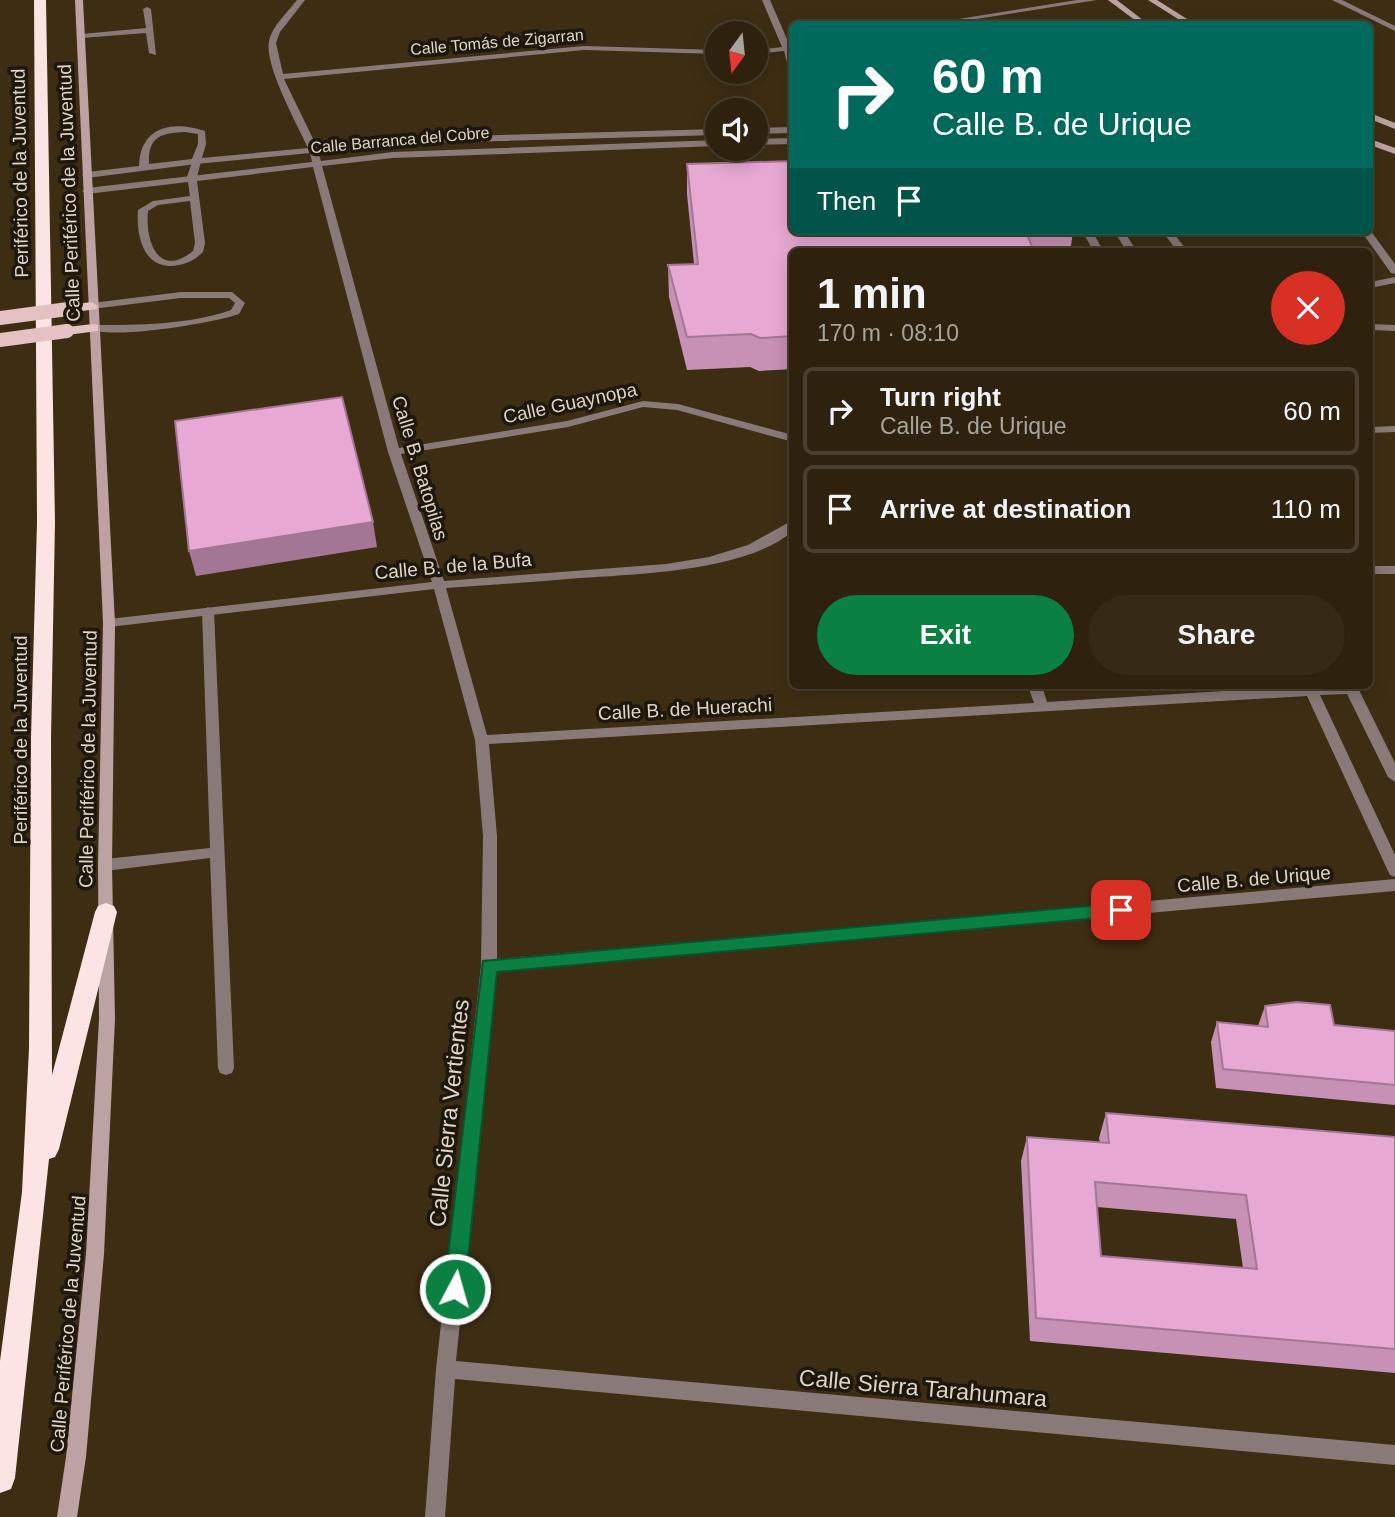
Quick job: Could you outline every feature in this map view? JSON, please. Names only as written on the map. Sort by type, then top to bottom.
[{"type":"highway","name":"Periférico de la Juventud","points":[[0,1478],[35,1192],[41,1048],[41,737],[46,522],[40,0]]},
{"type":"highway","points":[[35,1192],[106,912]]},
{"type":"main road","name":"Calle Periférico de la Juventud","points":[[67,1517],[77,1444],[99,1188],[107,1019],[105,865],[109,623],[86,191],[79,0]]},
{"type":"main road","points":[[1112,0],[1140,21]]},
{"type":"main road","points":[[1152,0],[1186,21]]},
{"type":"main road","points":[[1373,117],[1395,126]]},
{"type":"main road","points":[[1373,143],[1395,151]]},
{"type":"main road","points":[[0,318],[92,306]]},
{"type":"main road","points":[[0,340],[93,328]]},
{"type":"street","name":"Calle B. Batopilas","points":[[301,0],[276,32],[272,43],[279,77],[313,149],[394,452],[439,585],[482,740],[490,836],[489,966]]},
{"type":"street","points":[[766,0],[789,46]]},
{"type":"street","points":[[951,21],[1093,0]]},
{"type":"street","points":[[1336,0],[1395,29]]},
{"type":"street","points":[[147,9],[153,53]]},
{"type":"street","points":[[82,36],[149,30]]},
{"type":"street","name":"Calle Tomás de Zigarran","points":[[279,77],[562,49],[615,47],[705,51]]},
{"type":"street","points":[[768,51],[789,48]]},
{"type":"street","points":[[144,167],[148,140],[153,134],[166,130],[202,133],[202,144],[192,177],[194,198],[198,252],[187,261],[154,261],[149,256],[144,236],[143,210],[156,202],[194,198]]},
{"type":"street","points":[[768,131],[789,130]]},
{"type":"street","name":"Calle Barranca del Cobre","points":[[87,175],[313,149],[490,136],[705,132]]},
{"type":"street","points":[[490,136],[491,149]]},
{"type":"street","points":[[768,142],[789,141]]},
{"type":"street","name":"Calle Barranca del Cobre","points":[[86,191],[393,155],[491,149],[705,143]]},
{"type":"street","points":[[1369,235],[1395,271]]},
{"type":"street","points":[[1373,284],[1395,280]]},
{"type":"street","points":[[92,306],[204,294],[232,295],[240,303],[235,312],[219,317],[142,327],[93,328]]},
{"type":"street","points":[[1373,327],[1395,328]]},
{"type":"street","name":"Calle Guaynopa","points":[[394,452],[568,425],[643,404],[678,407],[789,438]]},
{"type":"street","points":[[1373,430],[1395,429]]},
{"type":"street","name":"Calle B. de la Bufa","points":[[109,623],[439,585],[666,568],[711,561],[752,548],[789,526]]},
{"type":"street","points":[[1373,570],[1395,570]]},
{"type":"street","points":[[208,611],[226,1068]]},
{"type":"street","points":[[1036,689],[1042,707]]},
{"type":"street","points":[[1310,689],[1395,871]]},
{"type":"street","name":"Calle B. de Huerachi","points":[[482,740],[1310,689]]},
{"type":"street","points":[[1351,689],[1395,777]]},
{"type":"street","points":[[105,865],[219,852]]},
{"type":"street","name":"Calle B. de Urique","points":[[489,966],[1395,886]]},
{"type":"street","name":"Calle Sierra Vertientes","points":[[435,1517],[446,1369],[489,966]]},
{"type":"street","name":"Calle Sierra Tarahumara","points":[[446,1369],[1395,1455]]},
{"type":"building","points":[[789,161],[789,235],[1027,235],[1032,248],[789,248],[789,336],[760,338],[751,334],[687,337],[668,265],[698,264],[687,164]]},
{"type":"building","points":[[342,397],[373,522],[189,551],[175,421]]},
{"type":"building","points":[[1297,1002],[1330,1005],[1334,1025],[1395,1031],[1395,1085],[1223,1069],[1217,1022],[1268,1027],[1265,1006]]},
{"type":"building","points":[[1106,1113],[1395,1137],[1395,1349],[1036,1318],[1027,1137],[1109,1143]],"holes":[[[1095,1182],[1246,1195],[1257,1269],[1101,1256]]]},
{"type":"route","points":[[455,1289],[489,966],[1121,910]]}]
